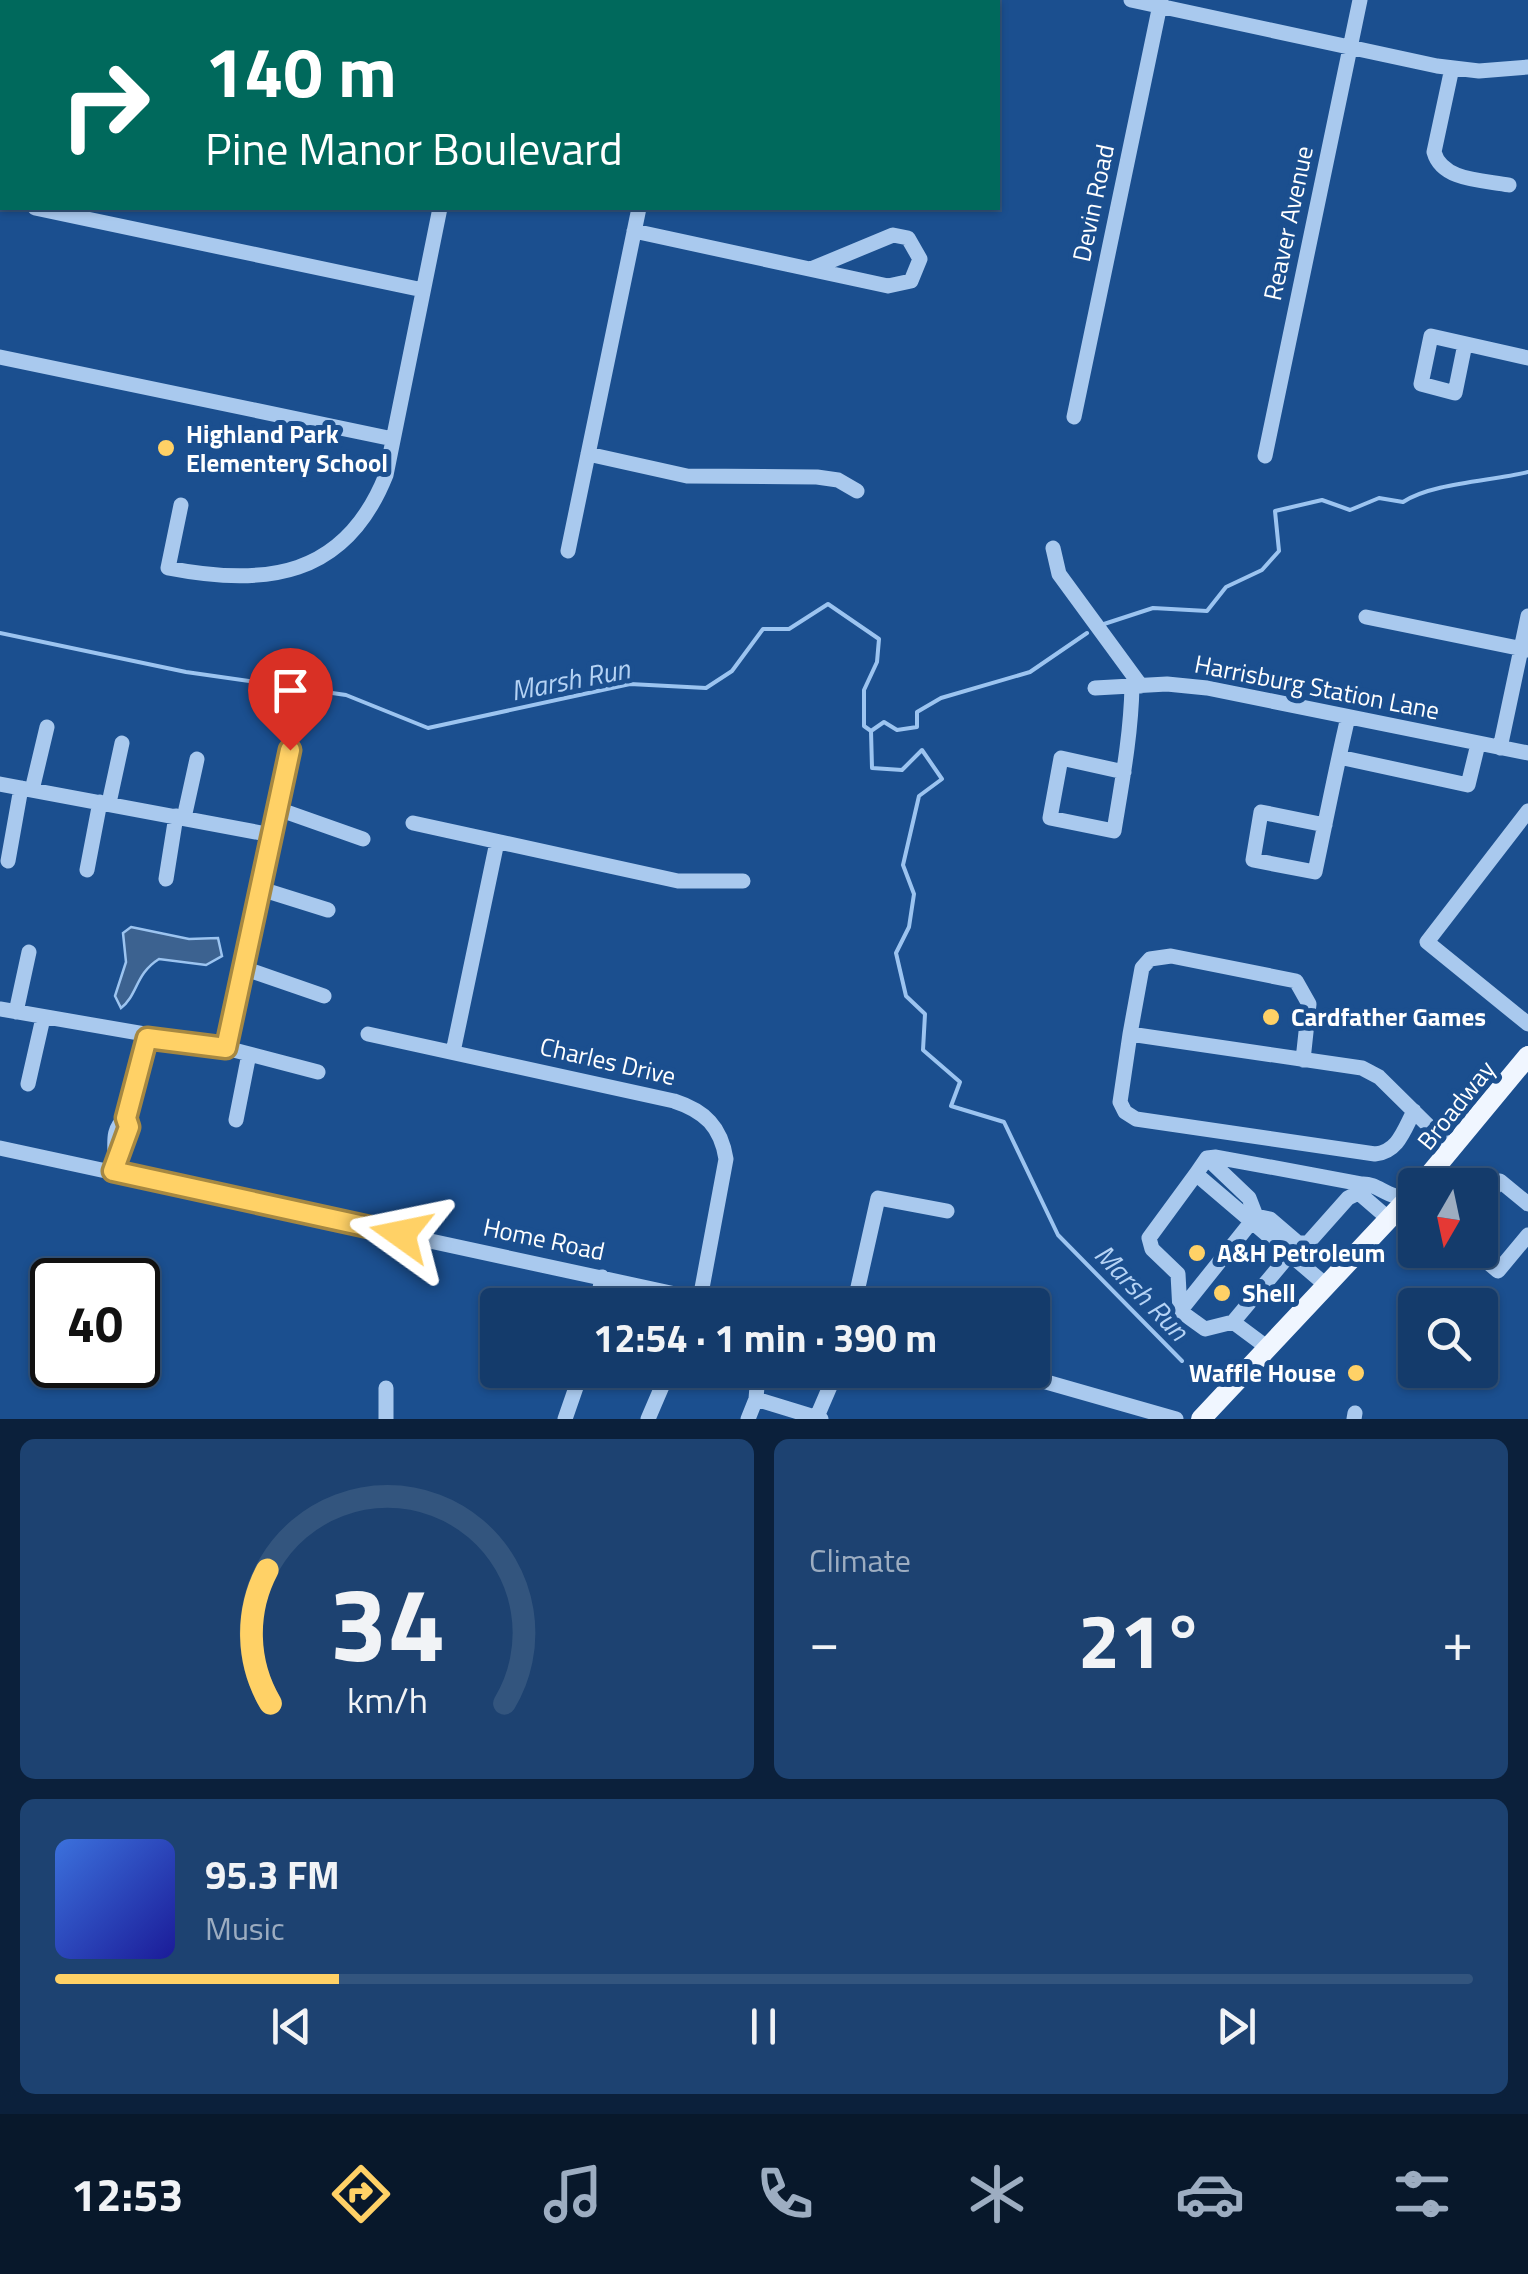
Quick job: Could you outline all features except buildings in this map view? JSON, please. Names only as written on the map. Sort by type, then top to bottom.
[{"type":"main road","name":"Broadway","points":[[1437,1167],[1528,1056]]},
{"type":"main road","name":"Broadway","points":[[1201,1419],[1398,1209]]},
{"type":"street","points":[[1131,0],[1161,3],[1452,68],[1528,67]]},
{"type":"street","name":"Reaver Avenue","points":[[1264,456],[1360,0]]},
{"type":"street","name":"Devin Road","points":[[1074,417],[1161,3]]},
{"type":"street","points":[[1452,68],[1434,152],[1438,164],[1448,172],[1509,185]]},
{"type":"street","points":[[44,210],[424,290]]},
{"type":"street","points":[[181,505],[168,568],[222,578],[268,577],[310,564],[352,535],[374,504],[394,439],[440,210]]},
{"type":"street","points":[[568,551],[640,210]]},
{"type":"street","points":[[634,232],[811,269],[901,286],[918,272],[920,259],[908,238],[893,235],[811,269]]},
{"type":"street","points":[[1465,344],[1455,392],[1421,384],[1430,336],[1528,358]]},
{"type":"street","points":[[0,357],[394,439]]},
{"type":"street","points":[[588,454],[687,476],[817,477],[838,480],[857,491]]},
{"type":"street","points":[[1053,548],[1059,574],[1136,686],[1124,772],[1114,831],[1050,818],[1061,758],[1124,772]]},
{"type":"street","points":[[1500,748],[1525,649],[1528,616]]},
{"type":"street","points":[[1366,617],[1525,649]]},
{"type":"street","name":"Harrisburg Station Lane","points":[[1095,688],[1207,688],[1528,754]]},
{"type":"street","points":[[1325,825],[1261,812],[1253,860],[1314,872],[1325,825],[1348,717]]},
{"type":"street","points":[[8,860],[47,727]]},
{"type":"street","points":[[87,870],[122,743]]},
{"type":"street","points":[[1340,756],[1468,785],[1478,744]]},
{"type":"street","points":[[226,1048],[290,750]]},
{"type":"street","points":[[166,880],[196,759]]},
{"type":"street","points":[[0,784],[272,836]]},
{"type":"street","points":[[278,809],[363,839]]},
{"type":"street","points":[[1528,811],[1427,942],[1528,1024]]},
{"type":"street","points":[[413,823],[678,882],[744,880]]},
{"type":"street","points":[[453,1052],[497,842]]},
{"type":"street","points":[[261,889],[328,910]]},
{"type":"street","points":[[29,952],[8,1011],[147,1038],[226,1048],[318,1072]]},
{"type":"street","points":[[1303,1060],[1309,1004],[1296,982],[1171,956],[1150,959],[1142,968],[1120,1102],[1136,1119],[1375,1154],[1388,1153],[1396,1145],[1414,1111]]},
{"type":"street","points":[[244,968],[324,996]]},
{"type":"street","points":[[28,1084],[43,1018]]},
{"type":"street","name":"Charles Drive","points":[[368,1034],[674,1101],[704,1115],[723,1142],[726,1160],[697,1288]]},
{"type":"street","points":[[1130,1034],[1362,1068],[1379,1077],[1452,1149]]},
{"type":"street","points":[[115,1164],[112,1148],[118,1124],[126,1118],[147,1038]]},
{"type":"street","points":[[236,1120],[249,1054]]},
{"type":"street","name":"Home Road","points":[[0,1148],[115,1164],[644,1288]]},
{"type":"street","points":[[1206,1158],[1149,1238],[1152,1249],[1178,1274],[1180,1310],[1205,1330],[1233,1322],[1290,1254]]},
{"type":"street","points":[[1206,1158],[1361,1188],[1389,1219]]},
{"type":"street","points":[[1206,1158],[1249,1198],[1254,1219]]},
{"type":"street","points":[[1196,1174],[1254,1219],[1327,1286]]},
{"type":"street","points":[[1254,1219],[1270,1219],[1298,1243],[1308,1243],[1361,1188],[1370,1184],[1392,1197],[1398,1195]]},
{"type":"street","points":[[1498,1184],[1528,1204]]},
{"type":"street","points":[[858,1288],[878,1198],[947,1212]]},
{"type":"street","points":[[1180,1310],[1254,1219]]},
{"type":"street","points":[[1494,1268],[1498,1271],[1528,1235]]},
{"type":"street","points":[[600,1288],[602,1277]]},
{"type":"street","points":[[1233,1322],[1268,1348]]},
{"type":"street","points":[[1050,1383],[1176,1419]]},
{"type":"street","points":[[386,1388],[386,1419]]},
{"type":"street","points":[[564,1419],[575,1388]]},
{"type":"street","points":[[648,1419],[661,1388]]},
{"type":"street","points":[[748,1419],[757,1388]]},
{"type":"street","points":[[756,1399],[818,1418],[830,1388]]},
{"type":"water","points":[[131,927],[189,939],[218,938],[222,956],[206,965],[159,959],[145,971],[121,1008],[115,996],[126,962],[123,933]]},
{"type":"waterway","points":[[1104,624],[1153,608],[1207,611],[1226,587],[1262,570],[1279,551],[1275,511],[1322,500],[1350,510],[1379,498],[1403,502],[1445,487],[1528,472]]},
{"type":"waterway","name":"Marsh Run","points":[[0,633],[186,672],[346,695],[428,728],[630,684],[706,688],[732,671],[763,629],[789,629],[828,604],[879,639],[877,662],[864,690],[864,726],[871,731],[872,768],[902,770],[922,750],[942,779],[919,796],[903,865],[914,894],[909,927],[896,953],[906,996],[925,1014],[923,1050],[960,1082],[951,1106],[1004,1122],[1058,1235],[1182,1361]]},
{"type":"waterway","points":[[871,731],[884,722],[897,730],[917,727],[917,712],[941,698],[1030,672],[1087,633]]},
{"type":"place","name":"Highland Park Elementery School","points":[[166,448]]},
{"type":"place","name":"Cardfather Games","points":[[1271,1017]]},
{"type":"place","name":"A&H Petroleum","points":[[1197,1253]]},
{"type":"place","name":"Shell","points":[[1222,1293]]},
{"type":"place","name":"Waffle House","points":[[1356,1373]]},
{"type":"route","points":[[290,750],[226,1048],[147,1038],[126,1118],[129,1127],[113,1171],[401,1234]]}]
